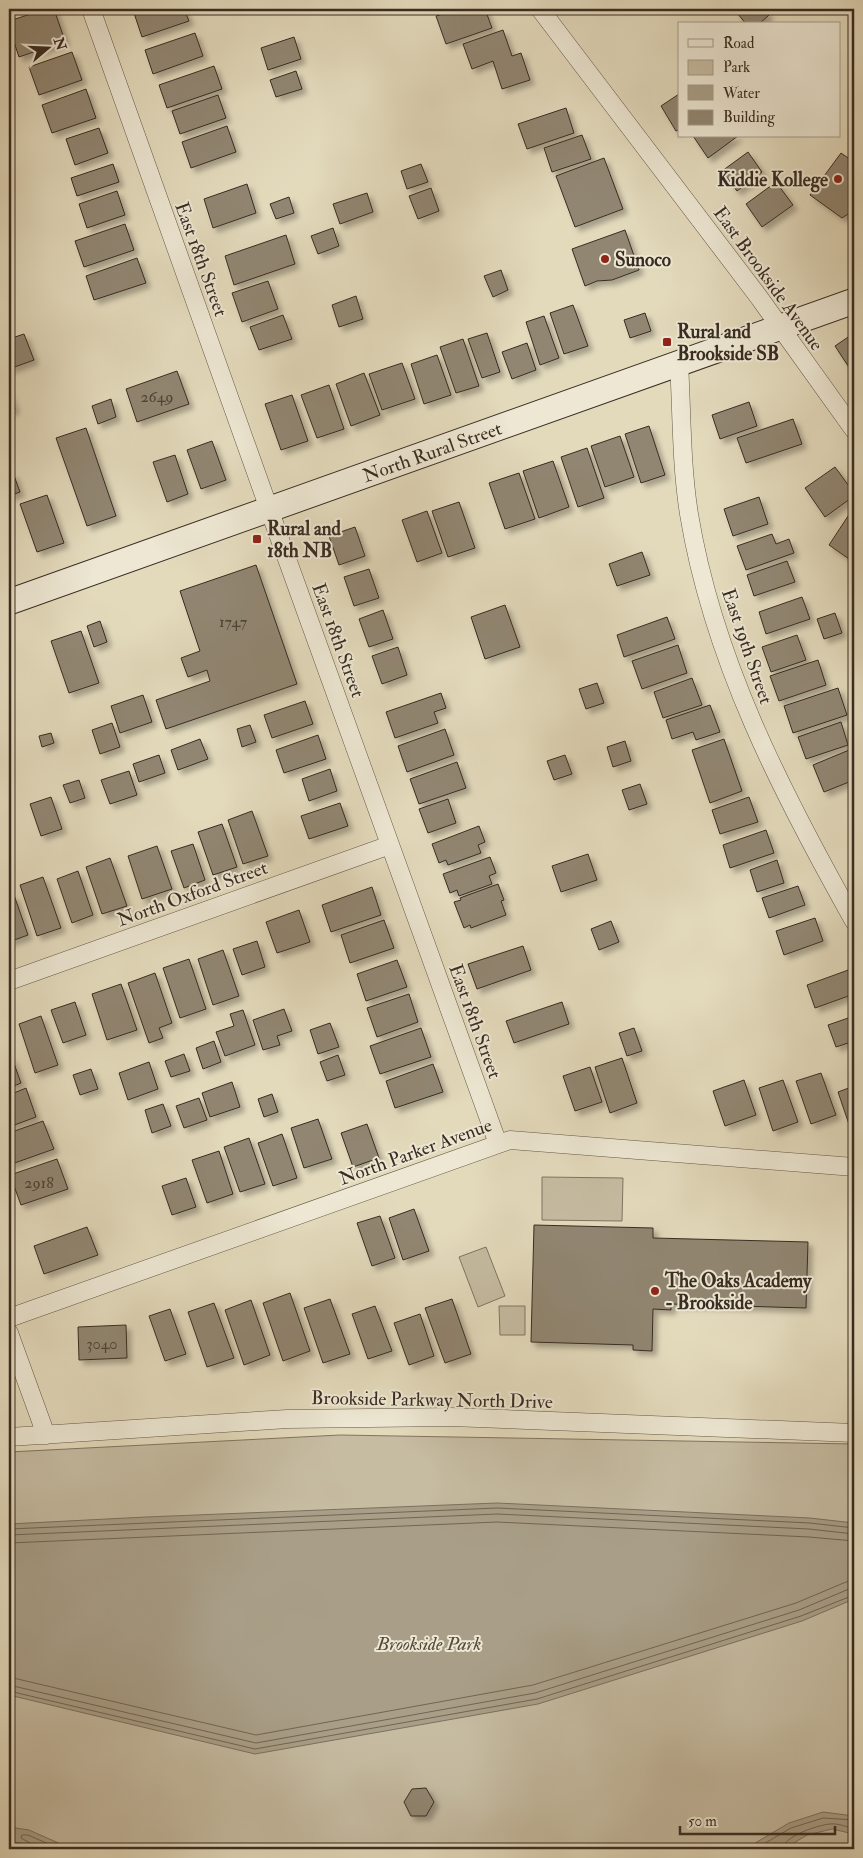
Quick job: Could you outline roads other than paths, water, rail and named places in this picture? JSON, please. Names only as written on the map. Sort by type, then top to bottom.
[{"type":"main road","name":"North Rural Street","points":[[9,602],[854,301]]},
{"type":"street","name":"East 18th Street","points":[[91,9],[498,1144]]},
{"type":"street","name":"East Brookside Avenue","points":[[540,9],[780,327],[854,430]]},
{"type":"street","name":"East 19th Street","points":[[679,363],[681,443],[687,500],[696,553],[709,605],[727,659],[752,723],[854,921]]},
{"type":"street","name":"North Oxford Street","points":[[9,981],[390,845]]},
{"type":"street","name":"North Parker Avenue","points":[[9,1318],[510,1140],[854,1167]]},
{"type":"street","points":[[9,1333],[46,1435]]},
{"type":"street","name":"Brookside Parkway North Drive","points":[[9,1437],[287,1419],[387,1417],[451,1417],[854,1432]]},
{"type":"water","points":[[497,1503],[810,1518],[854,1523],[854,1599],[802,1621],[538,1704],[255,1754],[9,1695],[9,1524]]},
{"type":"water","points":[[823,1812],[854,1816],[854,1834],[832,1829],[807,1835],[784,1849],[745,1849],[789,1823]]},
{"type":"water","points":[[9,1827],[29,1830],[72,1849],[33,1849],[20,1843],[9,1842]]},
{"type":"place","name":"Kiddie Kollege","points":[[838,179]]},
{"type":"place","name":"Sunoco","points":[[605,259]]},
{"type":"place","name":"Rural and Brookside SB","points":[[667,342]]},
{"type":"place","name":"Rural and 18th NB","points":[[257,539]]},
{"type":"place","name":"The Oaks Academy - Brookside","points":[[655,1291]]},
{"type":"park label","name":"Brookside Park","points":[[429,1643]]}]
